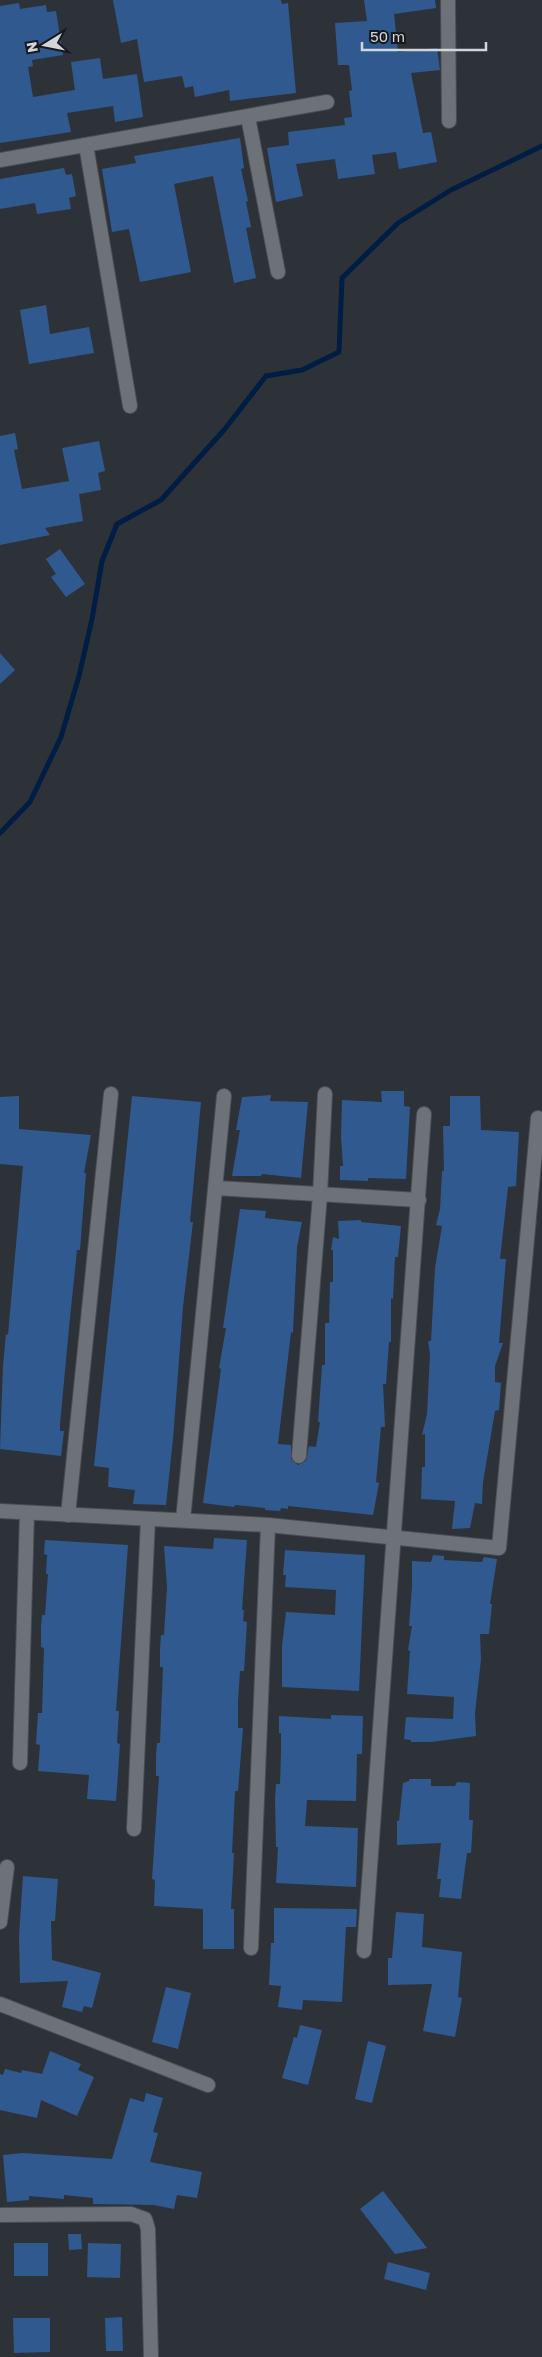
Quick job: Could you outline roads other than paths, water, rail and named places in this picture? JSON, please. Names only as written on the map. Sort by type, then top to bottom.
[{"type":"street","points":[[448,0],[449,121]]},
{"type":"street","points":[[0,160],[327,102]]},
{"type":"street","points":[[248,117],[278,272]]},
{"type":"street","points":[[86,145],[130,406]]},
{"type":"street","points":[[68,1515],[111,1094]]},
{"type":"street","points":[[299,1456],[320,1194],[325,1094]]},
{"type":"street","points":[[183,1520],[224,1096]]},
{"type":"street","points":[[364,1951],[393,1537],[420,1200],[424,1114]]},
{"type":"street","points":[[0,1511],[268,1525],[499,1548],[538,1118]]},
{"type":"street","points":[[216,1188],[420,1200]]},
{"type":"street","points":[[20,1763],[27,1513]]},
{"type":"street","points":[[134,1829],[148,1519]]},
{"type":"street","points":[[251,1948],[268,1525]]},
{"type":"street","points":[[0,1922],[7,1867]]},
{"type":"street","points":[[0,2004],[208,2084]]},
{"type":"street","points":[[0,2215],[132,2214],[145,2219],[148,2229],[151,2357]]},
{"type":"waterway","points":[[0,833],[30,802],[61,737],[79,676],[92,619],[102,561],[117,524],[161,500],[224,430],[266,376],[302,370],[339,352],[342,278],[398,223],[451,190],[542,146]]}]
